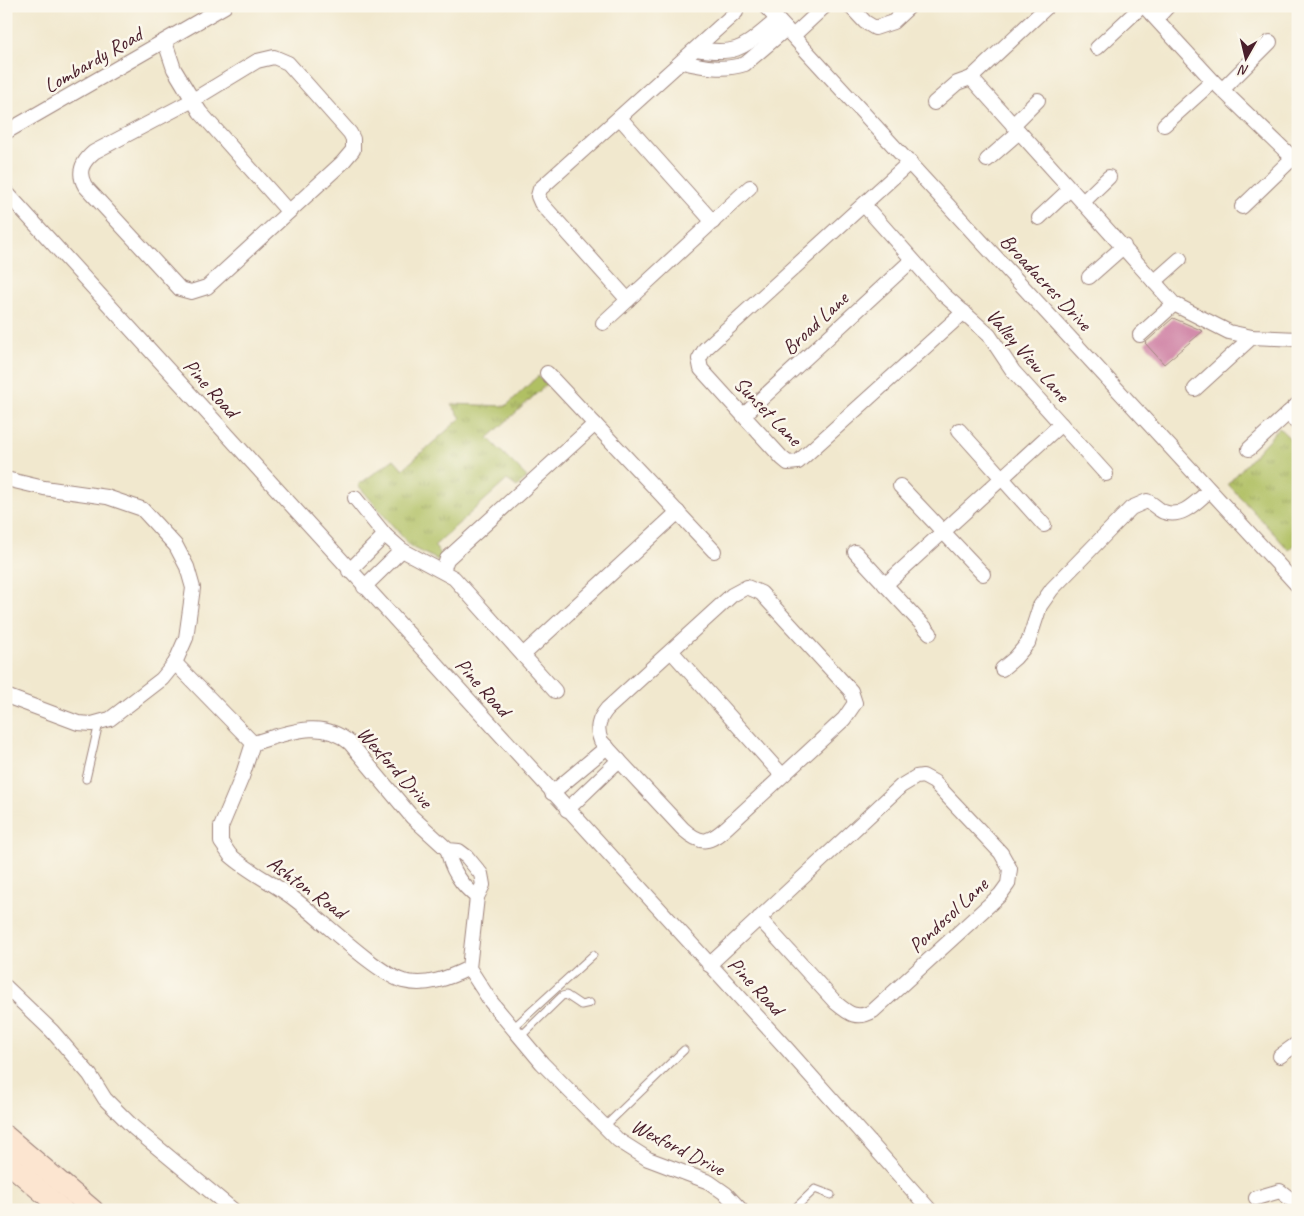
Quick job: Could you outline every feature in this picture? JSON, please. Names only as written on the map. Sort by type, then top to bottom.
[{"type":"street","name":"Lombardy Road","points":[[6,132],[167,47],[225,6]]},
{"type":"street","name":"Broadacres Drive","points":[[765,6],[1298,586]]},
{"type":"street","points":[[696,48],[726,51],[739,49],[786,28],[825,6]]},
{"type":"street","points":[[850,6],[864,22],[874,28],[893,22],[910,6]]},
{"type":"street","points":[[934,102],[957,83],[971,78],[1048,6]]},
{"type":"street","points":[[1097,48],[1143,6],[1157,18],[1218,85],[1296,158],[1242,207]]},
{"type":"street","points":[[1157,18],[1168,6]]},
{"type":"street","points":[[628,300],[541,203],[538,196],[540,189],[736,12]]},
{"type":"street","points":[[682,62],[717,68],[745,64],[786,28]]},
{"type":"street","points":[[1164,125],[1218,85],[1270,42]]},
{"type":"street","points":[[167,47],[174,69],[206,119],[288,211]]},
{"type":"street","points":[[274,57],[288,63],[344,125],[353,139],[354,145],[350,155],[288,211],[207,287],[191,292],[174,284],[85,186],[81,179],[81,170],[86,158],[94,152],[256,61],[274,57]]},
{"type":"street","points":[[971,78],[1070,189],[1124,246],[1174,304],[1229,332],[1252,337],[1298,339]]},
{"type":"street","points":[[987,160],[1038,100]]},
{"type":"street","points":[[620,118],[712,222]]},
{"type":"street","name":"Sunset Lane","points":[[910,162],[700,355],[699,364],[704,374],[782,458],[788,463],[798,462],[964,312]]},
{"type":"street","points":[[1083,202],[1109,177]]},
{"type":"street","points":[[603,323],[750,187]]},
{"type":"street","points":[[1039,218],[1070,189]]},
{"type":"street","name":"Pine Road","points":[[6,192],[930,1210]]},
{"type":"street","points":[[864,205],[943,294],[964,312]]},
{"type":"street","points":[[1089,277],[1124,246]]},
{"type":"street","points":[[1154,282],[1180,259]]},
{"type":"street","name":"Broad Lane","points":[[744,415],[912,260]]},
{"type":"street","points":[[1140,335],[1174,304]]},
{"type":"street","name":"Valley View Lane","points":[[964,312],[996,343],[1013,371],[1106,474]]},
{"type":"street","points":[[1195,389],[1252,337]]},
{"type":"street","points":[[548,373],[714,551]]},
{"type":"street","points":[[1249,449],[1293,409],[1298,424]]},
{"type":"street","points":[[443,571],[447,559],[595,424]]},
{"type":"street","name":"Valley View Lane","points":[[885,585],[1061,424]]},
{"type":"street","points":[[959,430],[1044,525]]},
{"type":"street","points":[[6,479],[44,488],[122,501],[142,510],[161,528],[184,558],[193,584],[186,638],[175,663],[162,679],[120,713],[99,723],[78,723],[65,720],[25,702],[6,696]]},
{"type":"street","points":[[900,486],[983,574]]},
{"type":"street","points":[[1002,669],[1015,658],[1032,637],[1040,606],[1052,588],[1131,508],[1148,501],[1164,512],[1171,514],[1181,513],[1209,491]]},
{"type":"street","points":[[356,498],[385,535],[402,550],[454,578],[555,691]]},
{"type":"street","points":[[522,655],[678,512]]},
{"type":"street","points":[[350,571],[385,535]]},
{"type":"street","points":[[364,587],[402,550]]},
{"type":"street","points":[[856,552],[930,633]]},
{"type":"street","points":[[743,587],[751,587],[761,593],[846,685],[856,699],[849,714],[714,838],[702,841],[691,836],[607,747],[601,741],[598,733],[599,720],[603,714],[743,587]]},
{"type":"street","points":[[672,652],[782,775]]},
{"type":"street","points":[[175,663],[253,743]]},
{"type":"street","name":"Wexford Drive","points":[[253,743],[306,729],[324,729],[338,734],[355,748],[386,788],[412,817],[448,850],[462,853],[481,874],[483,885],[477,897],[469,968],[485,994],[516,1033],[542,1063],[618,1140],[648,1159],[709,1182],[726,1194],[741,1210]]},
{"type":"street","name":"Ashton Road","points":[[253,743],[242,777],[221,827],[221,842],[230,855],[297,901],[395,978],[402,981],[428,982],[469,968]]},
{"type":"street","points":[[552,793],[607,747]]},
{"type":"street","points":[[567,810],[619,760]]},
{"type":"street","name":"Pondosol Lane","points":[[709,965],[871,812],[908,781],[916,777],[923,776],[934,782],[1001,853],[1010,869],[1008,884],[1000,895],[873,1011],[865,1016],[851,1015],[836,1003],[759,918]]},
{"type":"street","name":"Wexford Drive","points":[[448,850],[448,859],[454,871],[477,897]]},
{"type":"street","points":[[6,987],[52,1031],[90,1075],[105,1099],[134,1128],[233,1210]]},
{"type":"street","points":[[1280,1056],[1298,1044]]},
{"type":"street","points":[[6,1136],[93,1210]]},
{"type":"street","points":[[6,1161],[63,1210]]},
{"type":"street","points":[[1256,1198],[1280,1191],[1298,1205]]},
{"type":"lane","points":[[86,778],[99,723]]},
{"type":"lane","points":[[516,1033],[593,955]]},
{"type":"lane","points":[[516,1033],[562,996],[566,995],[581,1005],[590,1002]]},
{"type":"lane","points":[[604,1127],[684,1050]]},
{"type":"lane","points":[[793,1210],[815,1189],[831,1195]]},
{"type":"green space","points":[[538,376],[547,384],[488,438],[527,477],[517,487],[507,480],[434,546],[443,556],[438,560],[411,547],[358,485],[394,459],[403,469],[461,418],[451,404],[506,406]]},
{"type":"green space","points":[[1279,428],[1298,446],[1298,542],[1289,550],[1228,484]]},
{"type":"building","points":[[1173,318],[1203,331],[1164,364],[1145,343]]}]
